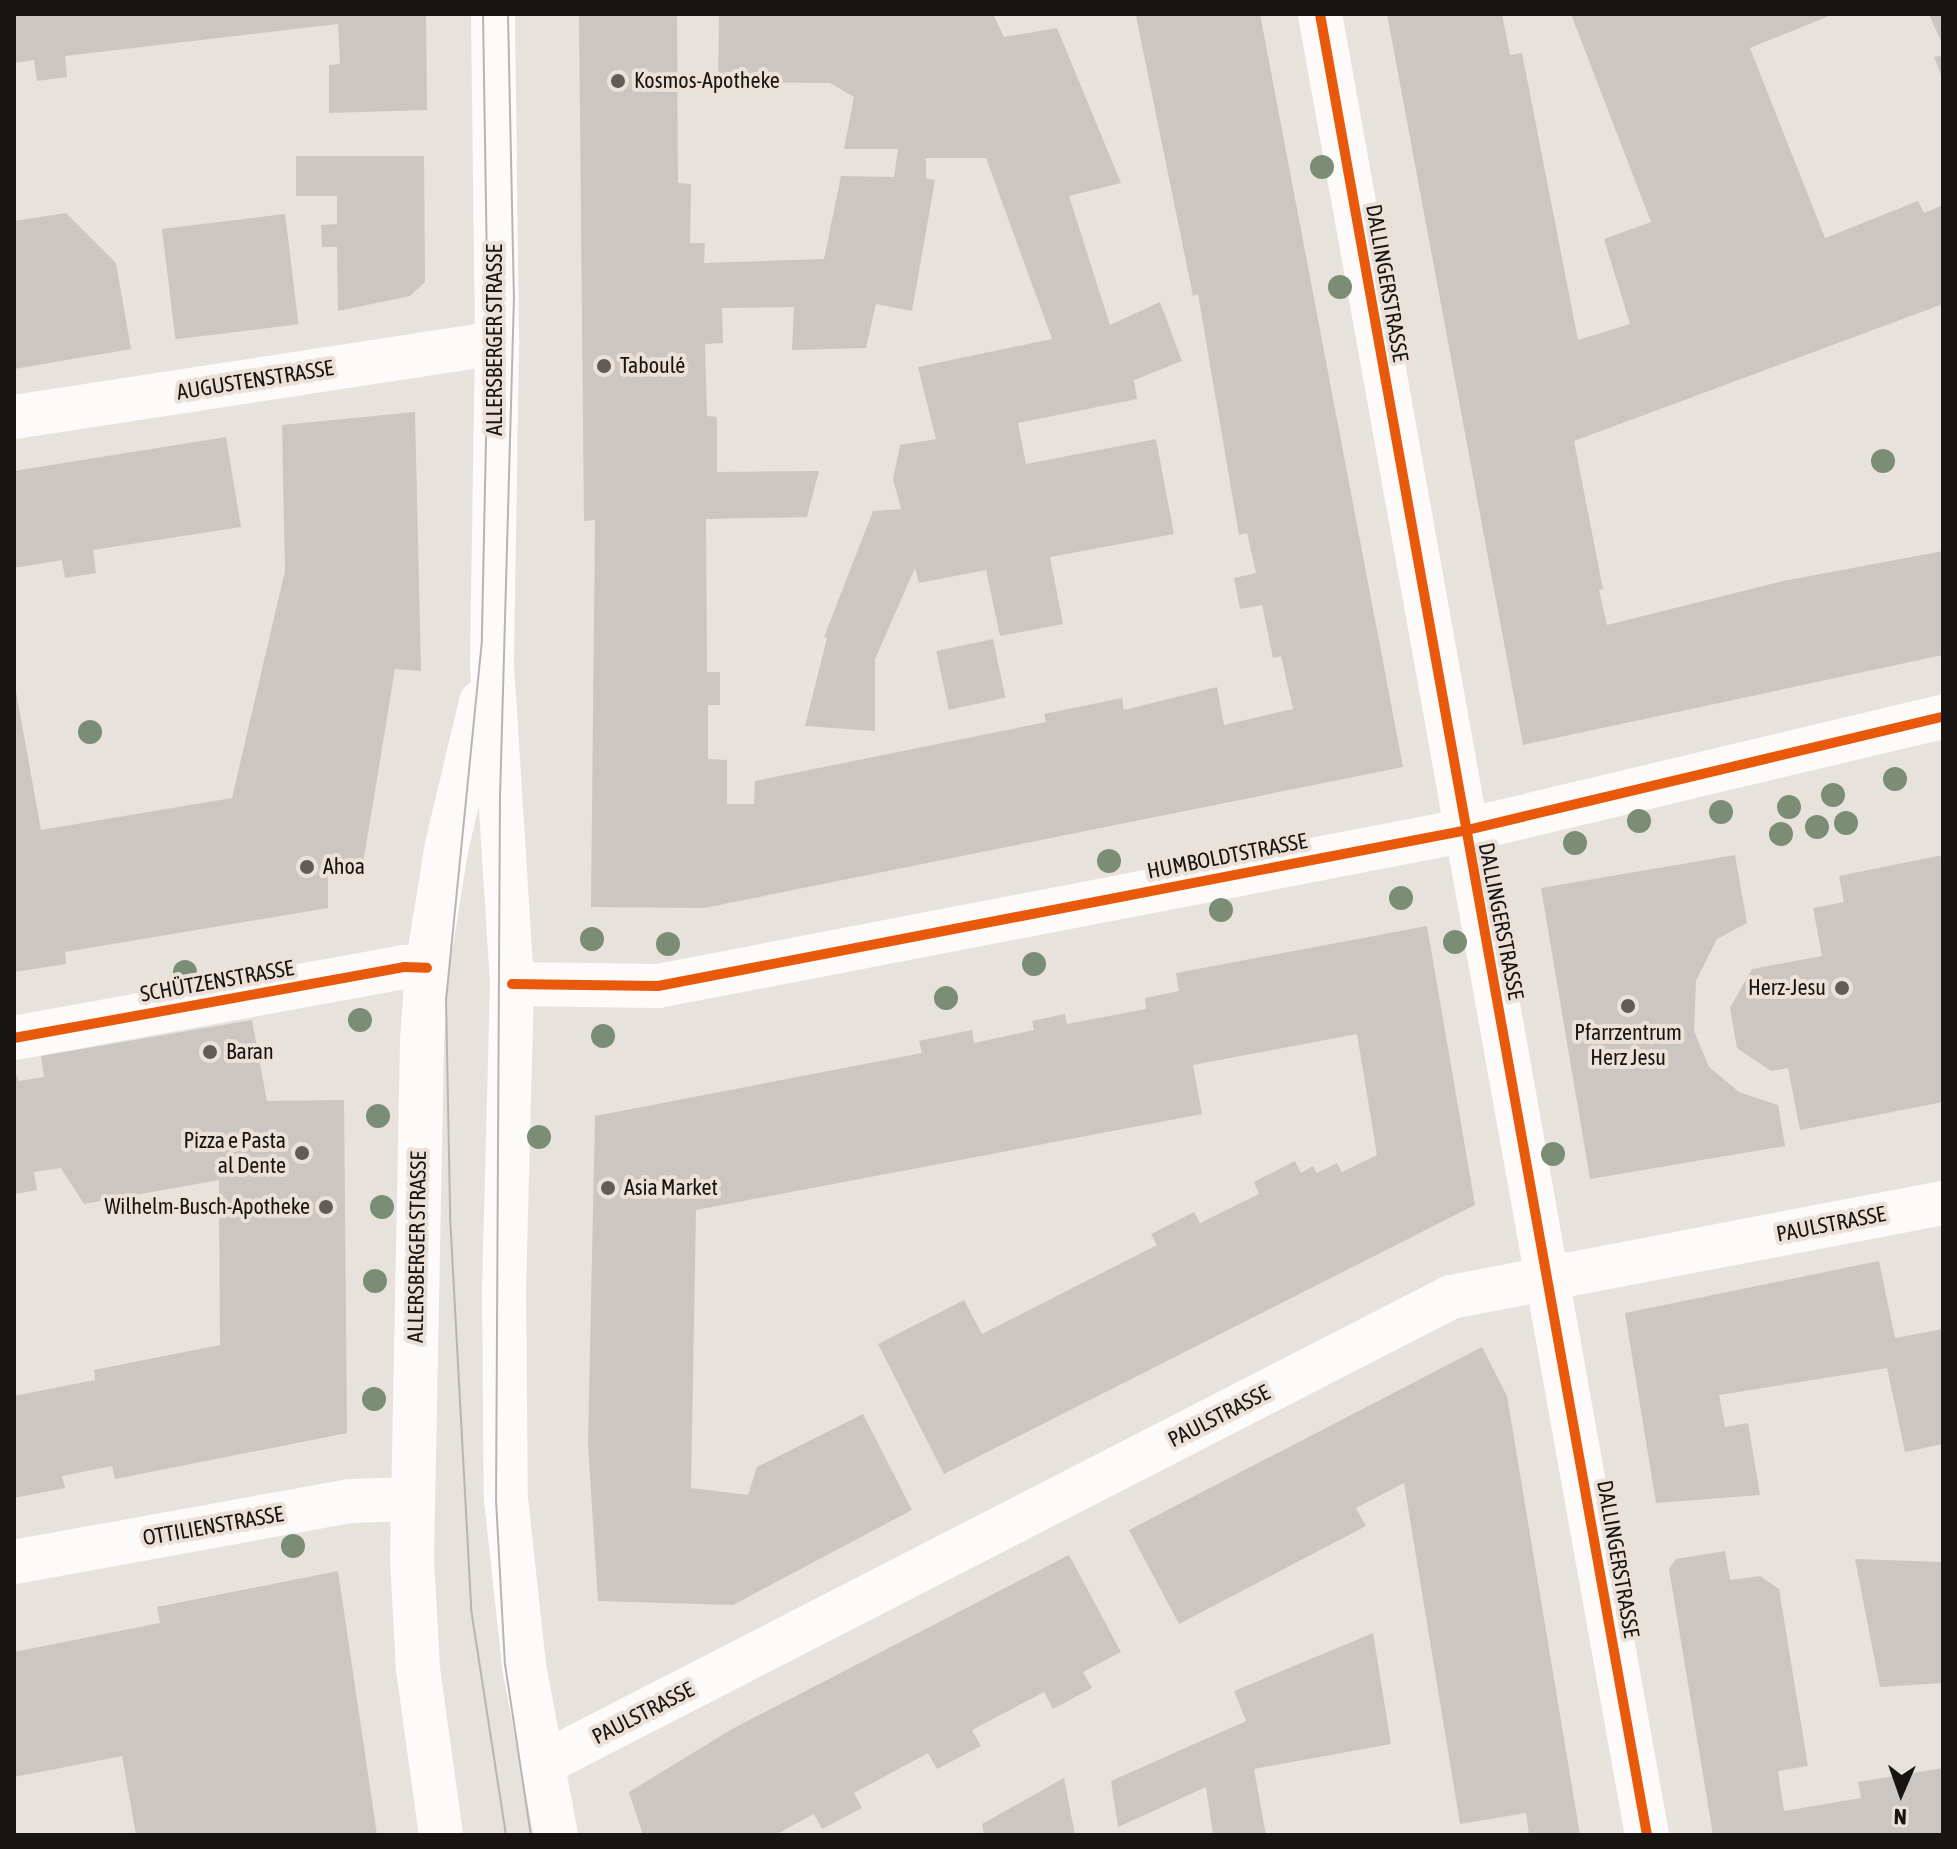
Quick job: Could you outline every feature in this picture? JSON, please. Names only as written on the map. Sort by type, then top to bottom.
[{"type":"street","name":"ALLERSBERGER STRASSE","points":[[493,14],[497,343],[492,665],[512,984],[504,1289],[506,1499],[515,1603],[556,1835]]},
{"type":"street","name":"DALLINGERSTRASSE","points":[[1320,14],[1463,831],[1548,1278],[1647,1835]]},
{"type":"street","name":"AUGUSTENSTRASSE","points":[[14,417],[497,343]]},
{"type":"street","name":"ALLERSBERGER STRASSE","points":[[441,1835],[418,1670],[412,1499],[427,968],[447,845],[492,665]]},
{"type":"street","name":"HUMBOLDTSTRASSE","points":[[512,984],[658,986],[1463,831],[1943,717]]},
{"type":"street","name":"SCHÜTZENSTRASSE","points":[[14,1038],[404,967],[427,968]]},
{"type":"street","name":"PAULSTRASSE","points":[[542,1764],[1451,1297],[1943,1203]]},
{"type":"street","name":"OTTILIENSTRASSE","points":[[14,1562],[350,1501],[412,1499]]},
{"type":"building","points":[[14,14],[426,14],[427,110],[329,113],[329,65],[340,64],[338,24],[65,56],[67,77],[37,81],[34,60],[14,63]]},
{"type":"building","points":[[579,14],[677,14],[678,183],[691,184],[690,243],[705,243],[704,263],[824,259],[841,176],[894,177],[898,149],[844,149],[854,97],[830,83],[718,82],[719,14],[993,14],[1004,37],[1057,28],[1121,183],[1069,196],[1110,325],[1160,302],[1182,361],[1134,380],[1137,399],[1018,423],[1026,464],[1156,439],[1174,534],[1050,557],[1063,624],[1000,636],[986,570],[919,583],[915,568],[875,659],[875,731],[805,726],[827,638],[824,637],[873,511],[901,509],[893,479],[900,445],[936,439],[918,367],[1052,339],[986,158],[926,158],[926,178],[935,180],[912,311],[876,304],[866,348],[792,350],[794,307],[722,308],[723,343],[705,344],[707,416],[717,417],[717,472],[819,471],[807,517],[706,519],[707,672],[720,672],[720,705],[708,705],[708,759],[727,760],[727,804],[754,804],[755,781],[1046,722],[1044,714],[1122,698],[1124,710],[1217,687],[1224,725],[1293,709],[1281,656],[1273,658],[1262,605],[1240,609],[1234,578],[1256,573],[1247,533],[1239,535],[1198,294],[1193,296],[1136,16],[1148,14],[1260,14],[1403,767],[704,908],[591,907],[595,520],[584,521]]},
{"type":"building","points":[[1387,14],[1502,14],[1510,55],[1522,53],[1578,340],[1630,324],[1604,239],[1651,222],[1571,14],[1834,14],[1750,48],[1825,238],[1918,201],[1924,213],[1943,205],[1943,304],[1574,441],[1603,589],[1599,590],[1607,625],[1783,581],[1943,551],[1943,655],[1523,745]]},
{"type":"building","points":[[1929,14],[1943,14],[1943,45],[1934,26]]},
{"type":"building","points":[[1943,55],[1943,80],[1934,57]]},
{"type":"building","points":[[296,156],[424,156],[425,282],[410,296],[338,311],[337,247],[322,247],[321,225],[337,224],[337,196],[296,196]]},
{"type":"building","points":[[66,213],[116,263],[131,349],[14,369],[14,221]]},
{"type":"building","points":[[285,214],[299,324],[175,339],[162,229]]},
{"type":"building","points":[[415,412],[421,671],[395,669],[361,876],[328,875],[328,908],[65,952],[66,964],[14,972],[14,680],[41,830],[232,798],[285,571],[282,425]]},
{"type":"building","points":[[226,437],[241,527],[93,550],[96,573],[65,578],[62,560],[14,568],[14,471]]},
{"type":"building","points":[[993,639],[1005,698],[949,710],[936,651]]},
{"type":"building","name":"Pfarrzentrum Herz Jesu","points":[[1735,855],[1747,923],[1717,939],[1696,981],[1694,1031],[1709,1067],[1739,1092],[1778,1105],[1785,1146],[1590,1179],[1541,888]]},
{"type":"building","name":"Herz-Jesu","points":[[1943,855],[1943,1102],[1800,1130],[1788,1068],[1771,1071],[1737,1048],[1730,1008],[1752,969],[1822,956],[1813,908],[1844,902],[1839,876]]},
{"type":"building","points":[[1427,926],[1475,1205],[944,1474],[878,1344],[964,1300],[982,1334],[1157,1245],[1151,1234],[1194,1212],[1200,1223],[1259,1194],[1254,1182],[1295,1161],[1301,1173],[1313,1166],[1317,1173],[1337,1163],[1342,1172],[1377,1155],[1357,1034],[1193,1065],[1202,1114],[696,1210],[691,1488],[748,1495],[757,1467],[863,1414],[912,1510],[733,1605],[598,1601],[588,1444],[595,1116],[922,1053],[919,1041],[972,1030],[974,1043],[1034,1030],[1032,1021],[1065,1014],[1067,1024],[1146,1009],[1145,998],[1179,991],[1176,973]]},
{"type":"building","points":[[252,1020],[267,1101],[344,1100],[347,1433],[115,1479],[112,1466],[62,1476],[65,1488],[14,1498],[14,1396],[95,1380],[94,1370],[220,1345],[219,1180],[84,1204],[61,1168],[34,1172],[37,1190],[14,1194],[14,1069],[19,1081],[44,1077],[41,1056]]},
{"type":"building","points":[[1879,1261],[1895,1338],[1943,1329],[1943,1444],[1905,1452],[1887,1368],[1719,1395],[1725,1427],[1748,1423],[1760,1495],[1656,1503],[1625,1313]]},
{"type":"building","points":[[1482,1347],[1507,1396],[1580,1835],[1529,1835],[1526,1813],[1460,1824],[1404,1483],[1356,1508],[1366,1526],[1179,1624],[1129,1530]]},
{"type":"building","points":[[1725,1551],[1730,1580],[1760,1576],[1779,1589],[1808,1766],[1778,1771],[1784,1811],[1861,1798],[1858,1782],[1943,1768],[1943,1835],[1713,1835],[1669,1569],[1676,1559]]},
{"type":"building","points":[[1069,1555],[1121,1652],[1083,1672],[1092,1688],[1053,1709],[1044,1692],[972,1730],[981,1746],[937,1769],[928,1753],[854,1793],[862,1808],[822,1829],[814,1814],[775,1835],[643,1835],[629,1792],[732,1729]]},
{"type":"building","points":[[1855,1559],[1943,1562],[1943,1683],[1880,1687]]},
{"type":"building","points":[[338,1571],[377,1835],[136,1835],[122,1756],[14,1777],[14,1652],[160,1623],[157,1607]]},
{"type":"building","points":[[1373,1633],[1391,1744],[1254,1769],[1266,1835],[1213,1835],[1206,1787],[1118,1827],[1111,1781],[1246,1721],[1234,1691]]},
{"type":"building","points":[[1064,1778],[1075,1835],[984,1835],[982,1824]]},
{"type":"tram line","points":[[483,14],[488,344],[482,640],[446,998],[450,1216],[471,1609],[506,1835]]},
{"type":"tram line","points":[[508,14],[514,297],[500,792],[496,1500],[505,1664],[531,1835]]},
{"type":"cycle path","points":[[1320,14],[1647,1835]]},
{"type":"cycle path","points":[[512,984],[658,986],[1463,831],[1943,717]]},
{"type":"cycle path","points":[[14,1038],[404,967],[427,968]]},
{"type":"place","name":"Kosmos-Apotheke","points":[[618,81]]},
{"type":"place","name":"Taboulé","points":[[604,366]]},
{"type":"place","name":"Ahoa","points":[[307,867]]},
{"type":"place","name":"Herz-Jesu","points":[[1842,988]]},
{"type":"place","name":"Pfarrzentrum Herz Jesu","points":[[1628,1006]]},
{"type":"place","name":"Baran","points":[[210,1052]]},
{"type":"place","name":"Pizza e Pasta al Dente","points":[[302,1153]]},
{"type":"place","name":"Asia Market","points":[[608,1188]]},
{"type":"place","name":"Wilhelm-Busch-Apotheke","points":[[326,1207]]}]
